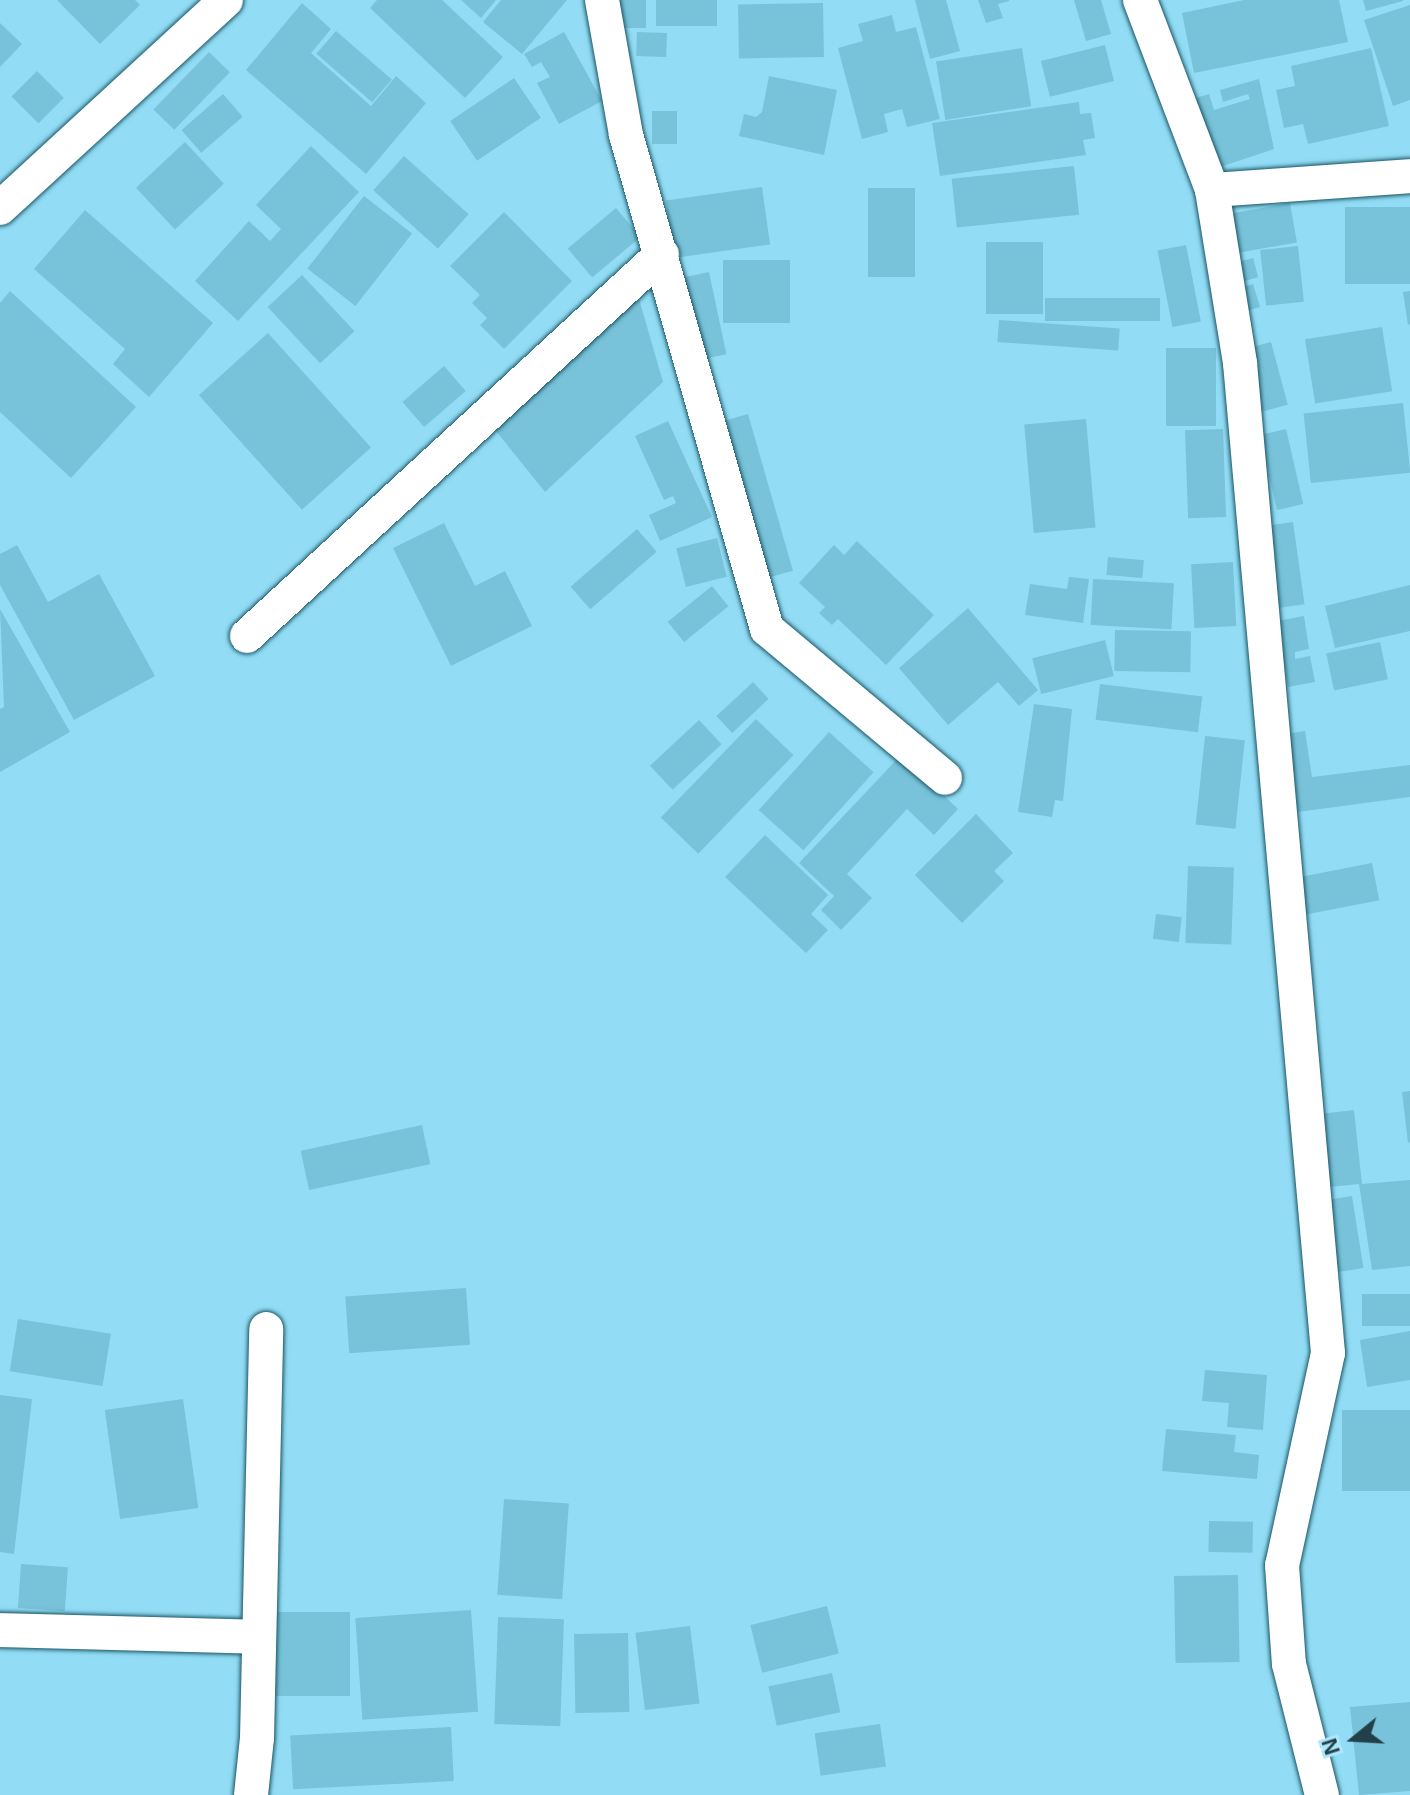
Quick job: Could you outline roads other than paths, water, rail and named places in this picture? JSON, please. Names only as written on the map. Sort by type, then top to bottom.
[{"type":"street","points":[[0,208],[226,0]]},
{"type":"street","points":[[602,0],[626,135],[767,629],[945,778]]},
{"type":"street","points":[[1140,0],[1212,190],[1240,363],[1328,1353],[1282,1565],[1289,1664],[1322,1795]]},
{"type":"street","points":[[1212,190],[1410,176]]},
{"type":"street","points":[[247,636],[662,254]]},
{"type":"street","points":[[251,1795],[259,1637],[266,1329]]},
{"type":"street","points":[[0,1630],[259,1637]]}]
